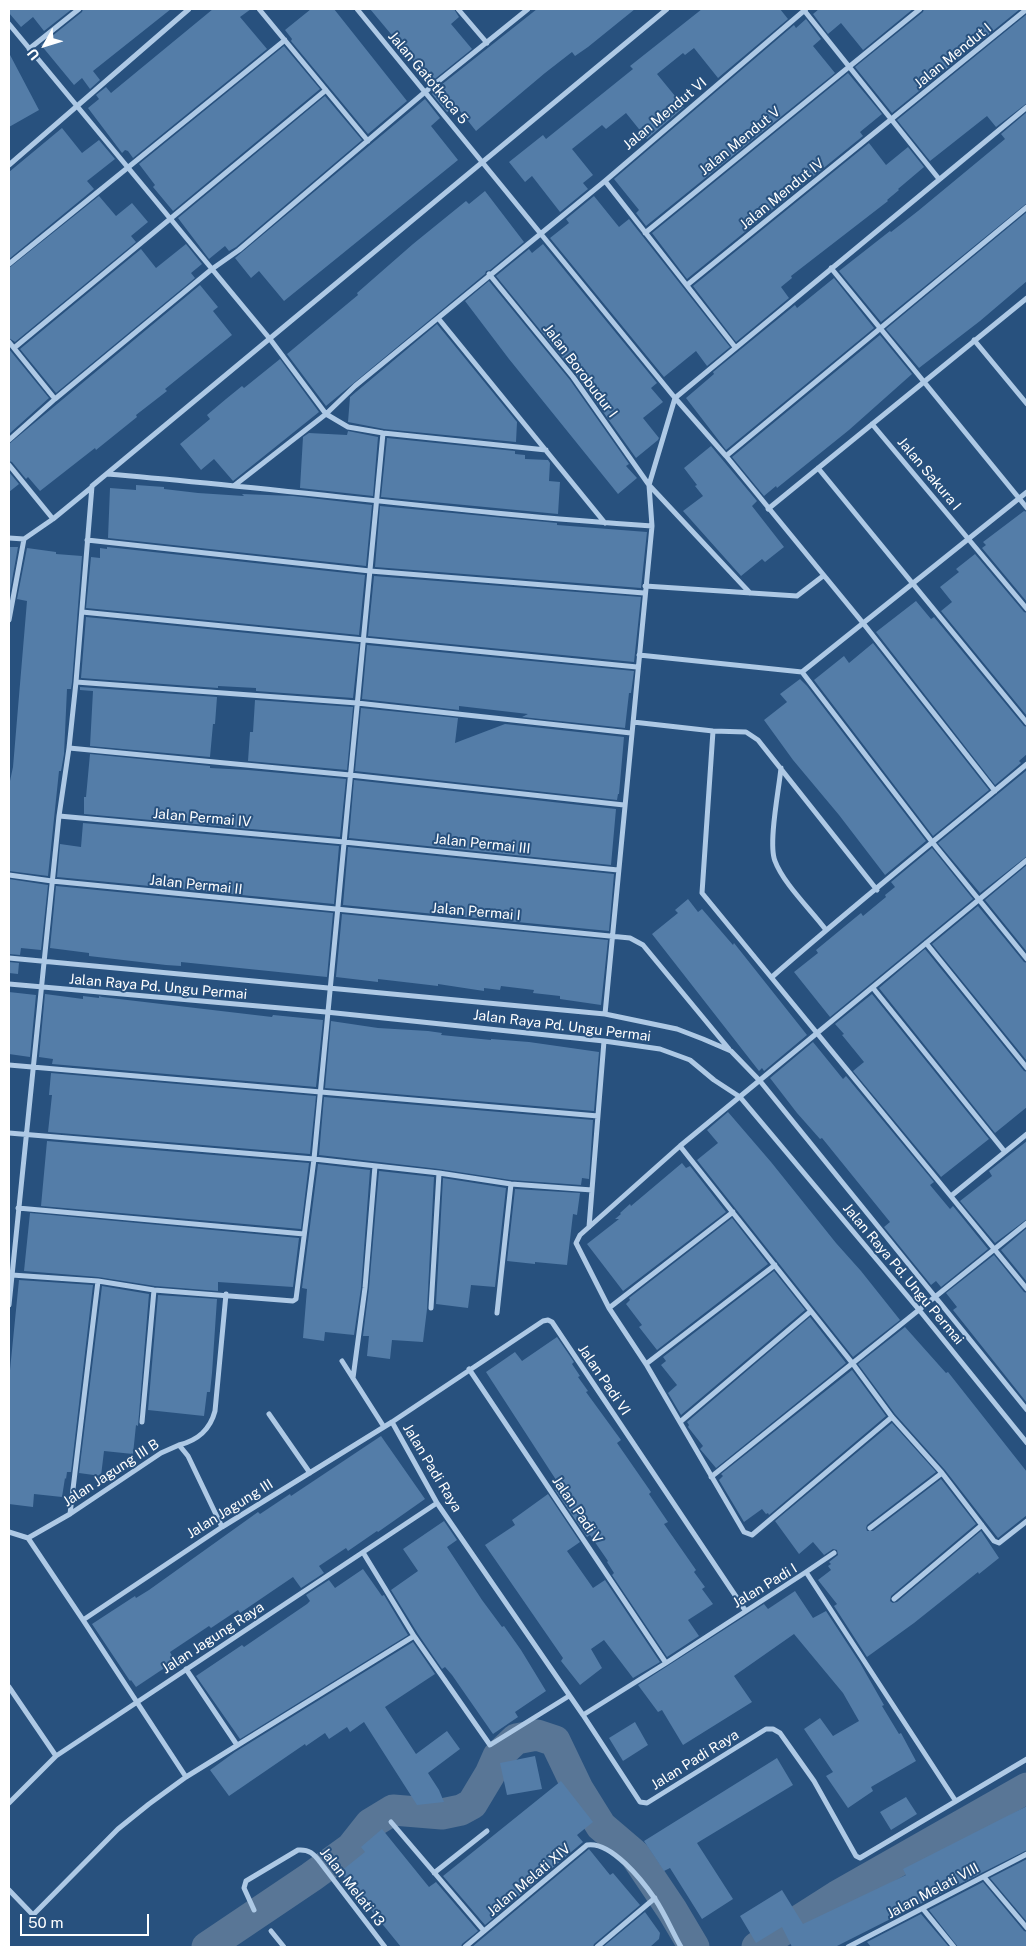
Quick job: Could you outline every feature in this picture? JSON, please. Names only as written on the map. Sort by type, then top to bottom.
[{"type":"street","points":[[30,49],[79,9]]},
{"type":"street","points":[[9,165],[189,9]]},
{"type":"street","points":[[259,9],[368,141]]},
{"type":"street","name":"Jalan Gatotkaca 5","points":[[357,9],[539,233],[863,623],[995,791]]},
{"type":"street","points":[[458,9],[487,43]]},
{"type":"street","points":[[9,440],[212,269],[239,250],[426,92],[528,9]]},
{"type":"street","points":[[9,538],[24,539],[53,519],[667,9]]},
{"type":"street","points":[[804,9],[939,179]]},
{"type":"street","name":"Jalan Mendut VI","points":[[236,485],[326,414],[355,386],[605,180],[804,9]]},
{"type":"street","name":"Jalan Mendut V","points":[[646,233],[920,9]]},
{"type":"street","name":"Jalan Mendut I","points":[[892,120],[1027,9]]},
{"type":"street","points":[[9,24],[270,339],[326,414],[348,427],[383,433],[546,450]]},
{"type":"street","points":[[9,264],[285,40]]},
{"type":"street","points":[[14,348],[326,90]]},
{"type":"street","points":[[605,1014],[644,593],[652,526],[649,486],[675,398],[1027,107]]},
{"type":"street","name":"Jalan Mendut IV","points":[[687,285],[892,120]]},
{"type":"street","points":[[605,180],[735,347]]},
{"type":"street","points":[[726,456],[1027,207]]},
{"type":"street","points":[[831,268],[1027,508]]},
{"type":"street","name":"Jalan Borobudur I","points":[[490,274],[573,376],[649,486],[750,592]]},
{"type":"street","points":[[768,509],[1027,298]]},
{"type":"street","points":[[438,318],[606,523]]},
{"type":"street","points":[[974,340],[1027,404]]},
{"type":"street","points":[[9,342],[55,400]]},
{"type":"street","name":"Jalan Sakura I","points":[[872,424],[1027,609]]},
{"type":"street","points":[[12,1274],[98,1281],[154,1290],[295,1300],[314,1159],[326,1012],[330,988],[383,433]]},
{"type":"street","points":[[9,466],[53,519]]},
{"type":"street","points":[[818,468],[1027,723]]},
{"type":"street","points":[[106,474],[652,526]]},
{"type":"street","points":[[9,1305],[40,988],[76,682],[92,486]]},
{"type":"street","points":[[639,655],[802,672],[1027,492]]},
{"type":"street","points":[[9,620],[10,606],[24,539]]},
{"type":"street","points":[[88,540],[370,571],[644,593]]},
{"type":"street","points":[[645,586],[797,596],[823,576]]},
{"type":"street","points":[[82,612],[637,667]]},
{"type":"street","points":[[802,672],[933,843],[1027,959]]},
{"type":"street","points":[[76,682],[357,704],[631,733]]},
{"type":"street","points":[[632,722],[752,734],[877,890]]},
{"type":"street","points":[[713,731],[702,893],[1027,1289]]},
{"type":"street","points":[[69,748],[350,775],[624,805]]},
{"type":"street","points":[[772,977],[1027,764]]},
{"type":"street","points":[[781,768],[772,840],[774,860],[783,876],[826,930]]},
{"type":"street","name":"Jalan Permai IV","points":[[59,816],[344,842]]},
{"type":"street","name":"Jalan Permai III","points":[[344,842],[618,870]]},
{"type":"street","points":[[892,1417],[752,1535],[744,1532],[646,1364],[609,1308],[576,1243],[580,1235],[680,1146],[1027,860]]},
{"type":"street","name":"Jalan Permai II","points":[[9,875],[52,882],[337,910]]},
{"type":"street","name":"Jalan Permai I","points":[[337,910],[630,938],[643,945],[731,1051]]},
{"type":"street","points":[[926,943],[1027,1068]]},
{"type":"street","name":"Jalan Raya Pd. Ungu Permai","points":[[9,958],[605,1014],[677,1029],[731,1051],[760,1081],[1027,1410]]},
{"type":"street","name":"Jalan Raya Pd. Ungu Permai","points":[[9,984],[326,1012],[604,1040],[660,1049],[690,1060],[714,1080],[740,1097],[920,1311],[1027,1443]]},
{"type":"street","points":[[872,988],[1005,1152]]},
{"type":"street","points":[[589,1227],[604,1040]]},
{"type":"street","points":[[9,1065],[598,1116]]},
{"type":"street","points":[[9,1134],[314,1159],[439,1173],[511,1184],[592,1190]]},
{"type":"street","points":[[951,1196],[1027,1134]]},
{"type":"street","points":[[680,1146],[853,1364],[892,1417],[942,1473],[994,1541],[998,1543],[1027,1520]]},
{"type":"street","points":[[354,1378],[365,1288],[375,1166]]},
{"type":"street","points":[[431,1308],[439,1173]]},
{"type":"street","points":[[497,1313],[511,1184]]},
{"type":"street","points":[[18,1208],[304,1234]]},
{"type":"street","points":[[609,1308],[733,1212]]},
{"type":"street","points":[[711,1477],[920,1311],[1027,1223]]},
{"type":"street","points":[[646,1364],[775,1265]]},
{"type":"street","points":[[70,1514],[98,1281]]},
{"type":"street","points":[[142,1422],[154,1290]]},
{"type":"street","points":[[180,1445],[199,1437],[211,1424],[215,1411],[226,1294]]},
{"type":"street","points":[[680,1422],[811,1311]]},
{"type":"street","name":"Jalan Padi VI","points":[[392,1422],[542,1321],[548,1320],[552,1322],[746,1610]]},
{"type":"street","points":[[342,1361],[384,1427]]},
{"type":"street","name":"Jalan Padi V","points":[[469,1369],[666,1663]]},
{"type":"street","points":[[269,1414],[310,1473]]},
{"type":"street","name":"Jalan Jagung III","points":[[84,1620],[222,1527],[392,1422]]},
{"type":"street","name":"Jalan Padi Raya","points":[[392,1422],[438,1503],[643,1804],[648,1803],[766,1729],[773,1729],[780,1733],[808,1773],[856,1856],[860,1858],[1027,1759]]},
{"type":"street","name":"Jalan Jagung III B","points":[[28,1538],[70,1514],[168,1448],[180,1445],[188,1456],[222,1527]]},
{"type":"street","points":[[870,1528],[942,1473]]},
{"type":"street","name":"Jalan Jagung Raya","points":[[9,1803],[56,1756],[136,1701],[364,1554],[438,1503]]},
{"type":"street","points":[[894,1599],[982,1525]]},
{"type":"street","points":[[9,1532],[28,1538],[186,1777]]},
{"type":"street","points":[[806,1572],[834,1553]]},
{"type":"street","points":[[364,1554],[414,1636],[490,1745],[569,1696]]},
{"type":"street","name":"Jalan Padi I","points":[[583,1715],[806,1572],[955,1800]]},
{"type":"street","points":[[9,1890],[33,1914],[118,1829],[186,1777],[414,1636]]},
{"type":"street","points":[[186,1669],[237,1745]]},
{"type":"street","points":[[9,1687],[56,1756]]},
{"type":"street","points":[[391,1822],[484,1931]]},
{"type":"street","points":[[434,1873],[487,1831]]},
{"type":"street","name":"Jalan Melati XIV","points":[[465,1947],[587,1845],[602,1846],[612,1851],[630,1869],[655,1898],[680,1947]]},
{"type":"street","name":"Jalan Melati 13","points":[[254,1910],[244,1888],[246,1881],[298,1850],[306,1849],[313,1853],[384,1947]]},
{"type":"street","name":"Jalan Melati VIII","points":[[848,1947],[863,1941],[1027,1854]]},
{"type":"street","points":[[984,1877],[1027,1928]]},
{"type":"street","points":[[597,1947],[655,1898]]},
{"type":"street","points":[[923,1909],[954,1947]]},
{"type":"street","points":[[271,1931],[284,1947]]},
{"type":"street","points":[[863,1941],[869,1947]]},
{"type":"building","points":[[9,9],[72,9],[44,31],[33,17],[21,27],[9,13]]},
{"type":"building","points":[[83,9],[171,9],[93,71],[100,80],[90,89],[82,78],[74,85],[41,45],[82,12]]},
{"type":"building","points":[[213,9],[251,9],[240,17],[267,49],[133,158],[128,151],[125,150],[122,153],[88,108],[99,99],[96,95],[106,87],[111,93]]},
{"type":"building","points":[[311,9],[334,9],[407,101],[368,134],[291,41],[292,39],[285,30]]},
{"type":"building","points":[[370,9],[454,9],[459,17],[451,24],[472,49],[431,82]]},
{"type":"building","points":[[537,9],[635,9],[575,56],[572,52],[476,131],[457,107],[447,112],[432,94],[436,89]]},
{"type":"building","points":[[702,9],[780,9],[788,19],[718,78],[694,48],[685,55],[683,53],[657,74],[684,107],[647,139],[626,113],[606,129],[602,125],[572,149],[593,175],[583,183],[588,189],[560,212],[532,176],[525,182],[509,162],[543,135],[546,139],[633,69],[630,66]]},
{"type":"building","points":[[819,9],[913,9],[863,50],[841,23],[828,34],[813,14]]},
{"type":"building","points":[[924,9],[1020,9],[892,113],[855,67],[923,12]]},
{"type":"building","points":[[1027,14],[1027,103],[996,127],[987,116],[930,161],[897,120]]},
{"type":"building","points":[[806,19],[821,39],[813,46],[835,73],[646,226],[636,213],[639,210],[614,179],[794,25],[796,28]]},
{"type":"building","points":[[284,46],[320,89],[173,211],[153,187],[155,185],[139,164]]},
{"type":"building","points":[[9,53],[39,110],[9,127]]},
{"type":"building","points":[[848,73],[882,114],[860,132],[863,136],[687,279],[652,233]]},
{"type":"building","points":[[325,96],[362,140],[236,247],[229,251],[225,246],[209,259],[178,218]]},
{"type":"building","points":[[425,99],[440,118],[431,126],[458,160],[284,301],[259,271],[251,278],[235,258]]},
{"type":"building","points":[[1027,112],[1027,203],[881,322],[839,271],[918,211],[1005,139],[1001,134]]},
{"type":"building","points":[[62,128],[82,153],[99,140],[115,159],[87,181],[94,189],[9,259],[9,172]]},
{"type":"building","points":[[869,143],[886,165],[908,147],[924,167],[898,189],[888,201],[791,276],[792,278],[781,287],[789,298],[736,342],[693,286]]},
{"type":"building","points":[[485,191],[524,242],[490,270],[486,271],[485,274],[326,406],[287,354],[358,295],[357,293],[413,244],[466,201],[469,204]]},
{"type":"building","points":[[99,196],[116,216],[132,203],[148,222],[131,236],[136,242],[15,342],[9,338],[9,268]]},
{"type":"building","points":[[594,196],[619,227],[629,219],[730,347],[707,366],[696,351],[664,377],[550,238],[569,223],[566,219]]},
{"type":"building","points":[[1027,212],[1027,281],[980,321],[919,368],[886,329]]},
{"type":"building","points":[[186,244],[202,264],[191,273],[195,278],[56,393],[20,349],[141,249],[156,268]]},
{"type":"building","points":[[543,244],[657,383],[651,388],[663,402],[643,418],[659,438],[636,458],[576,374],[496,276],[529,249],[532,253]]},
{"type":"building","points":[[834,278],[874,328],[726,450],[686,398],[714,374],[713,372],[795,305],[797,308]]},
{"type":"building","points":[[489,281],[570,380],[629,464],[626,466],[637,478],[618,494],[509,359],[465,301]]},
{"type":"building","points":[[200,285],[218,307],[213,311],[232,335],[165,389],[167,391],[136,415],[137,417],[40,491],[28,477],[26,479],[9,461],[9,444]]},
{"type":"building","points":[[437,324],[517,422],[516,442],[384,429],[348,422],[350,397]]},
{"type":"building","points":[[880,335],[912,374],[849,430],[777,488],[776,486],[764,496],[732,457]]},
{"type":"building","points":[[9,349],[49,398],[9,434]]},
{"type":"building","points":[[280,359],[319,412],[233,481],[214,459],[201,470],[180,444],[210,419],[207,415],[242,386],[244,388]]},
{"type":"building","points":[[348,431],[378,437],[373,496],[300,488],[303,437],[309,433],[347,435]]},
{"type":"building","points":[[387,438],[515,451],[515,454],[525,455],[525,459],[548,460],[550,463],[549,481],[560,482],[558,514],[381,497]]},
{"type":"building","points":[[711,446],[757,501],[752,506],[784,547],[765,562],[762,559],[741,576],[683,511],[703,496],[684,468]]},
{"type":"building","points":[[9,472],[19,484],[9,492]]},
{"type":"building","points":[[136,485],[164,487],[164,489],[198,493],[244,496],[242,494],[293,496],[372,505],[366,566],[108,538],[110,488],[136,490]]},
{"type":"building","points":[[380,506],[557,523],[557,525],[647,532],[641,588],[375,567]]},
{"type":"building","points":[[1024,511],[1027,512],[1027,602],[982,548],[986,545],[983,542]]},
{"type":"building","points":[[9,547],[18,547],[9,597]]},
{"type":"building","points":[[107,547],[365,575],[359,635],[86,608],[91,557],[100,558],[100,548],[107,549]]},
{"type":"building","points":[[27,548],[56,552],[56,554],[82,556],[72,682],[71,689],[67,689],[64,754],[61,771],[59,771],[48,876],[9,871],[10,781],[13,767],[27,601],[17,599]]},
{"type":"building","points":[[975,554],[1024,612],[1027,613],[1027,716],[941,611],[952,602],[940,587],[959,572],[956,569]]},
{"type":"building","points":[[374,576],[641,597],[634,662],[368,636]]},
{"type":"building","points":[[916,601],[931,619],[934,617],[1024,726],[1027,727],[1027,754],[1019,761],[1021,763],[995,785],[876,632]]},
{"type":"building","points":[[86,617],[359,644],[353,698],[256,691],[256,688],[218,686],[218,688],[81,678]]},
{"type":"building","points":[[873,643],[989,790],[933,836],[814,680],[844,656],[849,663]]},
{"type":"building","points":[[367,645],[634,671],[631,693],[629,693],[625,728],[522,717],[528,714],[459,706],[459,710],[362,699]]},
{"type":"building","points":[[800,679],[926,841],[885,875],[839,815],[793,760],[764,720],[787,702],[780,694]]},
{"type":"building","points":[[80,687],[217,697],[210,757],[90,746],[93,691],[80,690]]},
{"type":"building","points":[[255,700],[353,707],[347,770],[248,761],[250,732],[253,732]]},
{"type":"building","points":[[361,708],[458,718],[455,743],[505,724],[624,737],[617,800],[355,771]]},
{"type":"building","points":[[90,754],[210,766],[210,768],[346,779],[340,837],[84,814],[84,797],[86,797]]},
{"type":"building","points":[[1027,770],[1027,856],[980,893],[938,843]]},
{"type":"building","points":[[354,780],[616,809],[611,865],[349,838]]},
{"type":"building","points":[[83,823],[339,846],[334,904],[57,877],[60,844],[81,847]]},
{"type":"building","points":[[348,847],[614,874],[609,931],[343,905]]},
{"type":"building","points":[[932,848],[973,899],[830,1017],[794,972],[818,953],[816,950],[861,913],[863,916],[886,897],[885,895],[895,887],[891,882]]},
{"type":"building","points":[[1027,865],[1027,952],[985,900]]},
{"type":"building","points":[[9,879],[48,885],[41,950],[21,948],[20,955],[9,954]]},
{"type":"building","points":[[56,886],[333,913],[327,977],[181,962],[181,966],[166,965],[89,956],[89,953],[50,948]]},
{"type":"building","points":[[688,899],[698,912],[702,909],[733,945],[734,943],[807,1035],[764,1071],[762,1068],[759,1071],[652,934],[678,913],[675,910]]},
{"type":"building","points":[[978,906],[1024,962],[1027,963],[1027,1061],[932,944]]},
{"type":"building","points":[[342,914],[608,940],[601,1005],[560,999],[560,996],[533,993],[534,990],[501,986],[500,990],[484,988],[484,991],[438,984],[438,986],[378,979],[378,982],[336,977]]},
{"type":"building","points":[[925,949],[1024,1071],[1027,1072],[1027,1107],[995,1133],[879,988]]},
{"type":"building","points":[[9,962],[19,963],[18,974],[9,973]]},
{"type":"building","points":[[9,992],[36,995],[30,1057],[9,1054]]},
{"type":"building","points":[[45,994],[83,999],[83,996],[99,998],[99,996],[272,1017],[273,1015],[323,1020],[316,1087],[52,1064],[53,1059],[39,1057]]},
{"type":"building","points":[[872,994],[989,1139],[941,1177],[853,1071],[864,1062],[835,1024]]},
{"type":"building","points":[[331,1021],[378,1028],[428,1031],[442,1033],[441,1035],[529,1042],[599,1052],[594,1111],[325,1088]]},
{"type":"building","points":[[813,1042],[843,1079],[846,1076],[934,1182],[930,1185],[950,1209],[953,1206],[988,1249],[941,1287],[936,1281],[931,1285],[884,1227],[890,1222],[822,1138],[820,1139],[797,1113],[770,1078]]},
{"type":"building","points":[[51,1073],[316,1096],[310,1154],[48,1132],[52,1095],[49,1095]]},
{"type":"building","points":[[324,1097],[593,1120],[589,1179],[582,1178],[581,1185],[511,1180],[439,1169],[319,1155]]},
{"type":"building","points":[[728,1112],[900,1320],[853,1357],[697,1160],[718,1143],[707,1130]]},
{"type":"building","points":[[47,1141],[309,1163],[301,1229],[41,1206]]},
{"type":"building","points":[[1027,1141],[1027,1219],[995,1243],[960,1201],[992,1176],[989,1171]]},
{"type":"building","points":[[682,1163],[686,1168],[690,1166],[726,1212],[623,1291],[587,1244],[619,1219],[615,1219],[630,1204],[631,1206]]},
{"type":"building","points":[[318,1164],[370,1170],[361,1288],[354,1335],[325,1332],[324,1341],[303,1338],[307,1289],[302,1288]]},
{"type":"building","points":[[379,1171],[434,1177],[427,1309],[423,1342],[392,1340],[390,1359],[367,1356],[369,1336],[363,1336]]},
{"type":"building","points":[[443,1178],[506,1188],[495,1287],[471,1285],[468,1308],[436,1304]]},
{"type":"building","points":[[515,1189],[580,1193],[577,1215],[573,1214],[567,1265],[507,1261]]},
{"type":"building","points":[[30,1213],[299,1238],[293,1287],[218,1282],[218,1291],[155,1286],[98,1277],[24,1271]]},
{"type":"building","points":[[732,1218],[768,1264],[657,1350],[639,1327],[642,1325],[626,1304],[630,1300],[629,1298]]},
{"type":"building","points":[[1027,1228],[1027,1282],[1001,1250]]},
{"type":"building","points":[[994,1255],[1024,1292],[1027,1293],[1027,1403],[953,1310],[957,1307],[946,1293]]},
{"type":"building","points":[[774,1271],[805,1310],[681,1415],[668,1393],[677,1385],[661,1365],[666,1361],[663,1357]]},
{"type":"building","points":[[19,1280],[93,1285],[71,1472],[67,1472],[62,1497],[34,1494],[33,1507],[9,1504],[9,1380]]},
{"type":"building","points":[[102,1286],[149,1294],[138,1426],[136,1425],[133,1454],[104,1451],[101,1476],[79,1473]]},
{"type":"building","points":[[158,1295],[217,1299],[210,1392],[207,1392],[204,1416],[148,1410]]},
{"type":"building","points":[[810,1317],[846,1363],[716,1468],[700,1449],[703,1446],[688,1427],[687,1422]]},
{"type":"building","points":[[905,1327],[946,1373],[948,1372],[1027,1472],[1027,1515],[998,1538],[945,1470],[895,1414],[858,1364]]},
{"type":"building","points":[[557,1337],[574,1362],[572,1364],[588,1391],[586,1392],[621,1440],[617,1443],[651,1492],[649,1494],[668,1522],[664,1524],[696,1570],[694,1572],[705,1587],[702,1589],[713,1604],[688,1620],[699,1636],[667,1657],[612,1575],[614,1573],[608,1561],[590,1535],[587,1537],[555,1490],[560,1486],[486,1372],[515,1352],[522,1361]]},
{"type":"building","points":[[852,1370],[886,1416],[769,1515],[762,1509],[744,1522],[719,1480],[723,1476],[721,1474]]},
{"type":"building","points":[[892,1423],[936,1472],[867,1525],[867,1531],[873,1531],[941,1479],[976,1524],[891,1596],[890,1601],[893,1603],[897,1602],[981,1531],[999,1558],[867,1657],[834,1606],[837,1604],[818,1580],[831,1570],[828,1566],[831,1564],[829,1562],[838,1555],[837,1550],[833,1549],[824,1555],[813,1542],[799,1554],[775,1521]]},
{"type":"building","points":[[381,1436],[425,1499],[348,1551],[346,1548],[319,1566],[324,1573],[301,1588],[293,1577],[240,1613],[238,1610],[211,1628],[209,1626],[170,1652],[175,1661],[136,1687],[130,1681],[92,1624],[135,1596],[136,1598],[149,1590],[258,1512],[260,1514],[290,1494],[291,1496]]},
{"type":"building","points":[[548,1494],[580,1542],[567,1551],[593,1588],[605,1580],[660,1662],[633,1678],[604,1640],[591,1649],[602,1668],[580,1685],[561,1661],[563,1658],[485,1545],[515,1525],[512,1520]]},
{"type":"building","points":[[444,1521],[457,1540],[447,1547],[482,1600],[521,1650],[546,1691],[515,1712],[518,1717],[493,1734],[452,1675],[445,1667],[442,1669],[391,1590],[418,1571],[403,1549]]},
{"type":"building","points":[[363,1569],[382,1596],[384,1595],[408,1635],[240,1739],[196,1676],[242,1645],[244,1647],[307,1604],[310,1601],[306,1595],[329,1580],[335,1588]]},
{"type":"building","points":[[795,1591],[813,1618],[826,1611],[860,1663],[884,1705],[882,1706],[899,1734],[901,1733],[916,1761],[871,1787],[873,1791],[848,1808],[826,1776],[833,1772],[804,1729],[820,1718],[833,1736],[859,1721],[843,1693],[794,1634],[734,1676],[752,1702],[683,1745],[662,1710],[658,1712],[638,1685],[764,1604],[768,1609]]},
{"type":"building","points":[[413,1642],[435,1674],[385,1707],[416,1754],[447,1731],[460,1749],[428,1773],[444,1802],[417,1805],[364,1722],[350,1732],[347,1727],[329,1739],[325,1733],[306,1746],[305,1744],[229,1796],[210,1770],[235,1752]]},
{"type":"building","points":[[635,1722],[648,1745],[623,1761],[609,1738]]},
{"type":"building","points":[[535,1756],[542,1789],[507,1795],[500,1763]]},
{"type":"building","points":[[777,1758],[793,1785],[697,1843],[733,1899],[702,1919],[670,1868],[664,1871],[644,1841]]},
{"type":"building","points":[[561,1781],[593,1822],[577,1835],[583,1842],[485,1925],[443,1876]]},
{"type":"building","points":[[906,1797],[917,1814],[891,1830],[880,1812]]},
{"type":"building","points":[[1027,1806],[1027,1850],[835,1947],[792,1947],[782,1927],[756,1943],[740,1916],[782,1890],[803,1924],[906,1875],[903,1869]]},
{"type":"building","points":[[382,1829],[429,1887],[436,1882],[478,1931],[461,1947],[401,1947],[340,1872],[365,1852],[361,1847]]},
{"type":"building","points":[[589,1849],[610,1875],[613,1873],[640,1905],[594,1944],[593,1947],[472,1947]]},
{"type":"building","points":[[1027,1859],[1027,1922],[990,1878]]},
{"type":"building","points":[[983,1882],[1024,1931],[1027,1932],[1027,1947],[958,1947],[929,1910]]},
{"type":"building","points":[[645,1912],[660,1933],[659,1939],[650,1947],[603,1947]]},
{"type":"building","points":[[921,1914],[949,1947],[871,1947],[867,1942]]},
{"type":"waterway","points":[[207,1947],[351,1848],[370,1824],[393,1810],[442,1814],[461,1810],[472,1804],[490,1774],[498,1756],[516,1739],[537,1735],[555,1741],[578,1789],[601,1826],[635,1855],[694,1947]]},
{"type":"waterway","points":[[757,1947],[837,1896],[1027,1788]]}]
